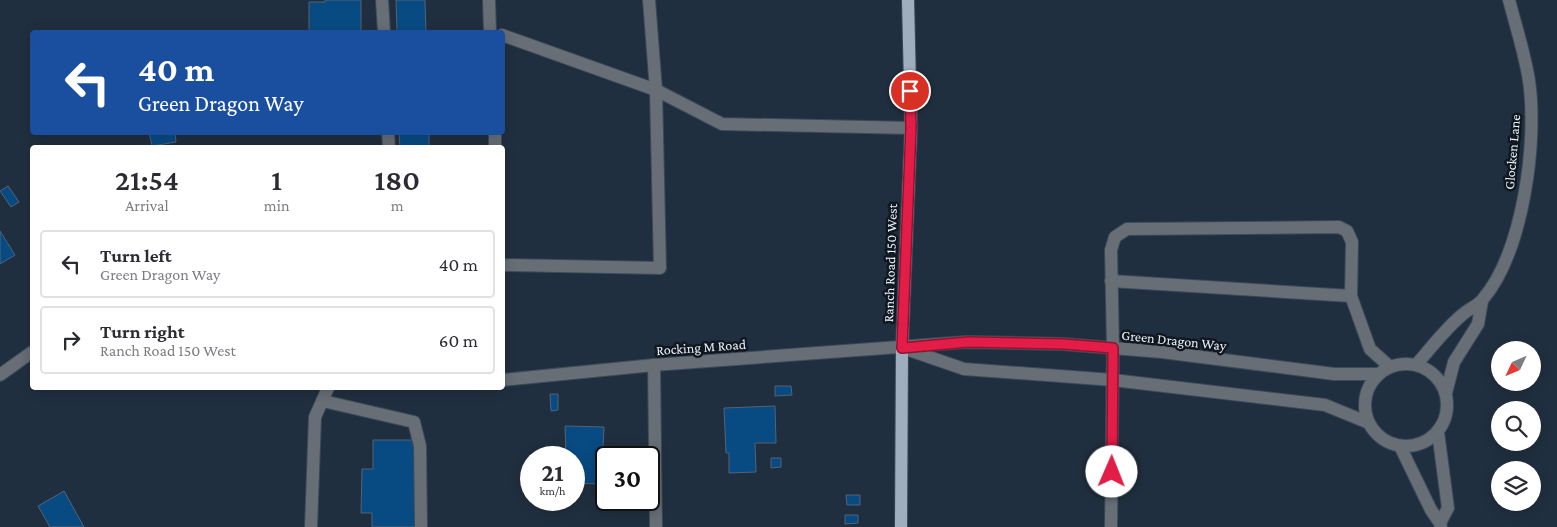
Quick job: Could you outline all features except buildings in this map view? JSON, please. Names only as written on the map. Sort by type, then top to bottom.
[{"type":"main road","name":"Ranch Road 150 West","points":[[901,527],[902,348],[911,128],[908,0]]},
{"type":"street","points":[[382,0],[384,30]]},
{"type":"street","points":[[489,0],[494,30]]},
{"type":"street","points":[[505,265],[660,268],[656,90],[649,0]]},
{"type":"street","name":"Glocken Lane","points":[[1416,365],[1461,315],[1482,300],[1495,282],[1507,256],[1519,219],[1529,168],[1532,119],[1529,81],[1509,0]]},
{"type":"street","points":[[505,37],[656,90],[722,124],[911,128]]},
{"type":"street","points":[[1111,527],[1113,348],[1111,250],[1115,237],[1127,229],[1339,227],[1347,231],[1352,242],[1351,296],[1370,349],[1390,367]]},
{"type":"street","points":[[1111,281],[1351,296]]},
{"type":"street","name":"Glocken Lane","points":[[1446,393],[1454,362],[1478,324],[1482,300]]},
{"type":"street","name":"Green Dragon Way","points":[[902,348],[968,342],[1063,344],[1162,352],[1334,374],[1379,374]]},
{"type":"street","points":[[902,348],[964,369],[1113,380],[1325,405],[1369,423]]},
{"type":"street","name":"Rocking M Road","points":[[505,380],[654,365],[902,348]]},
{"type":"street","points":[[0,375],[30,353]]},
{"type":"street","points":[[1403,364],[1416,365],[1429,371],[1439,380],[1446,393],[1448,407],[1445,420],[1438,432],[1427,441],[1414,446],[1400,446],[1387,442],[1376,434],[1369,423],[1365,410],[1366,397],[1370,384],[1379,374],[1390,367],[1403,364]]},
{"type":"street","points":[[654,365],[656,527]]},
{"type":"street","points":[[311,527],[315,417],[327,390]]},
{"type":"street","points":[[323,400],[414,422],[420,446],[421,527]]},
{"type":"street","points":[[1438,432],[1448,508],[1441,525]]},
{"type":"street","points":[[1400,446],[1430,510],[1441,525]]},
{"type":"route","points":[[910,91],[911,128],[902,348],[968,342],[1063,344],[1113,348],[1112,472]]}]
